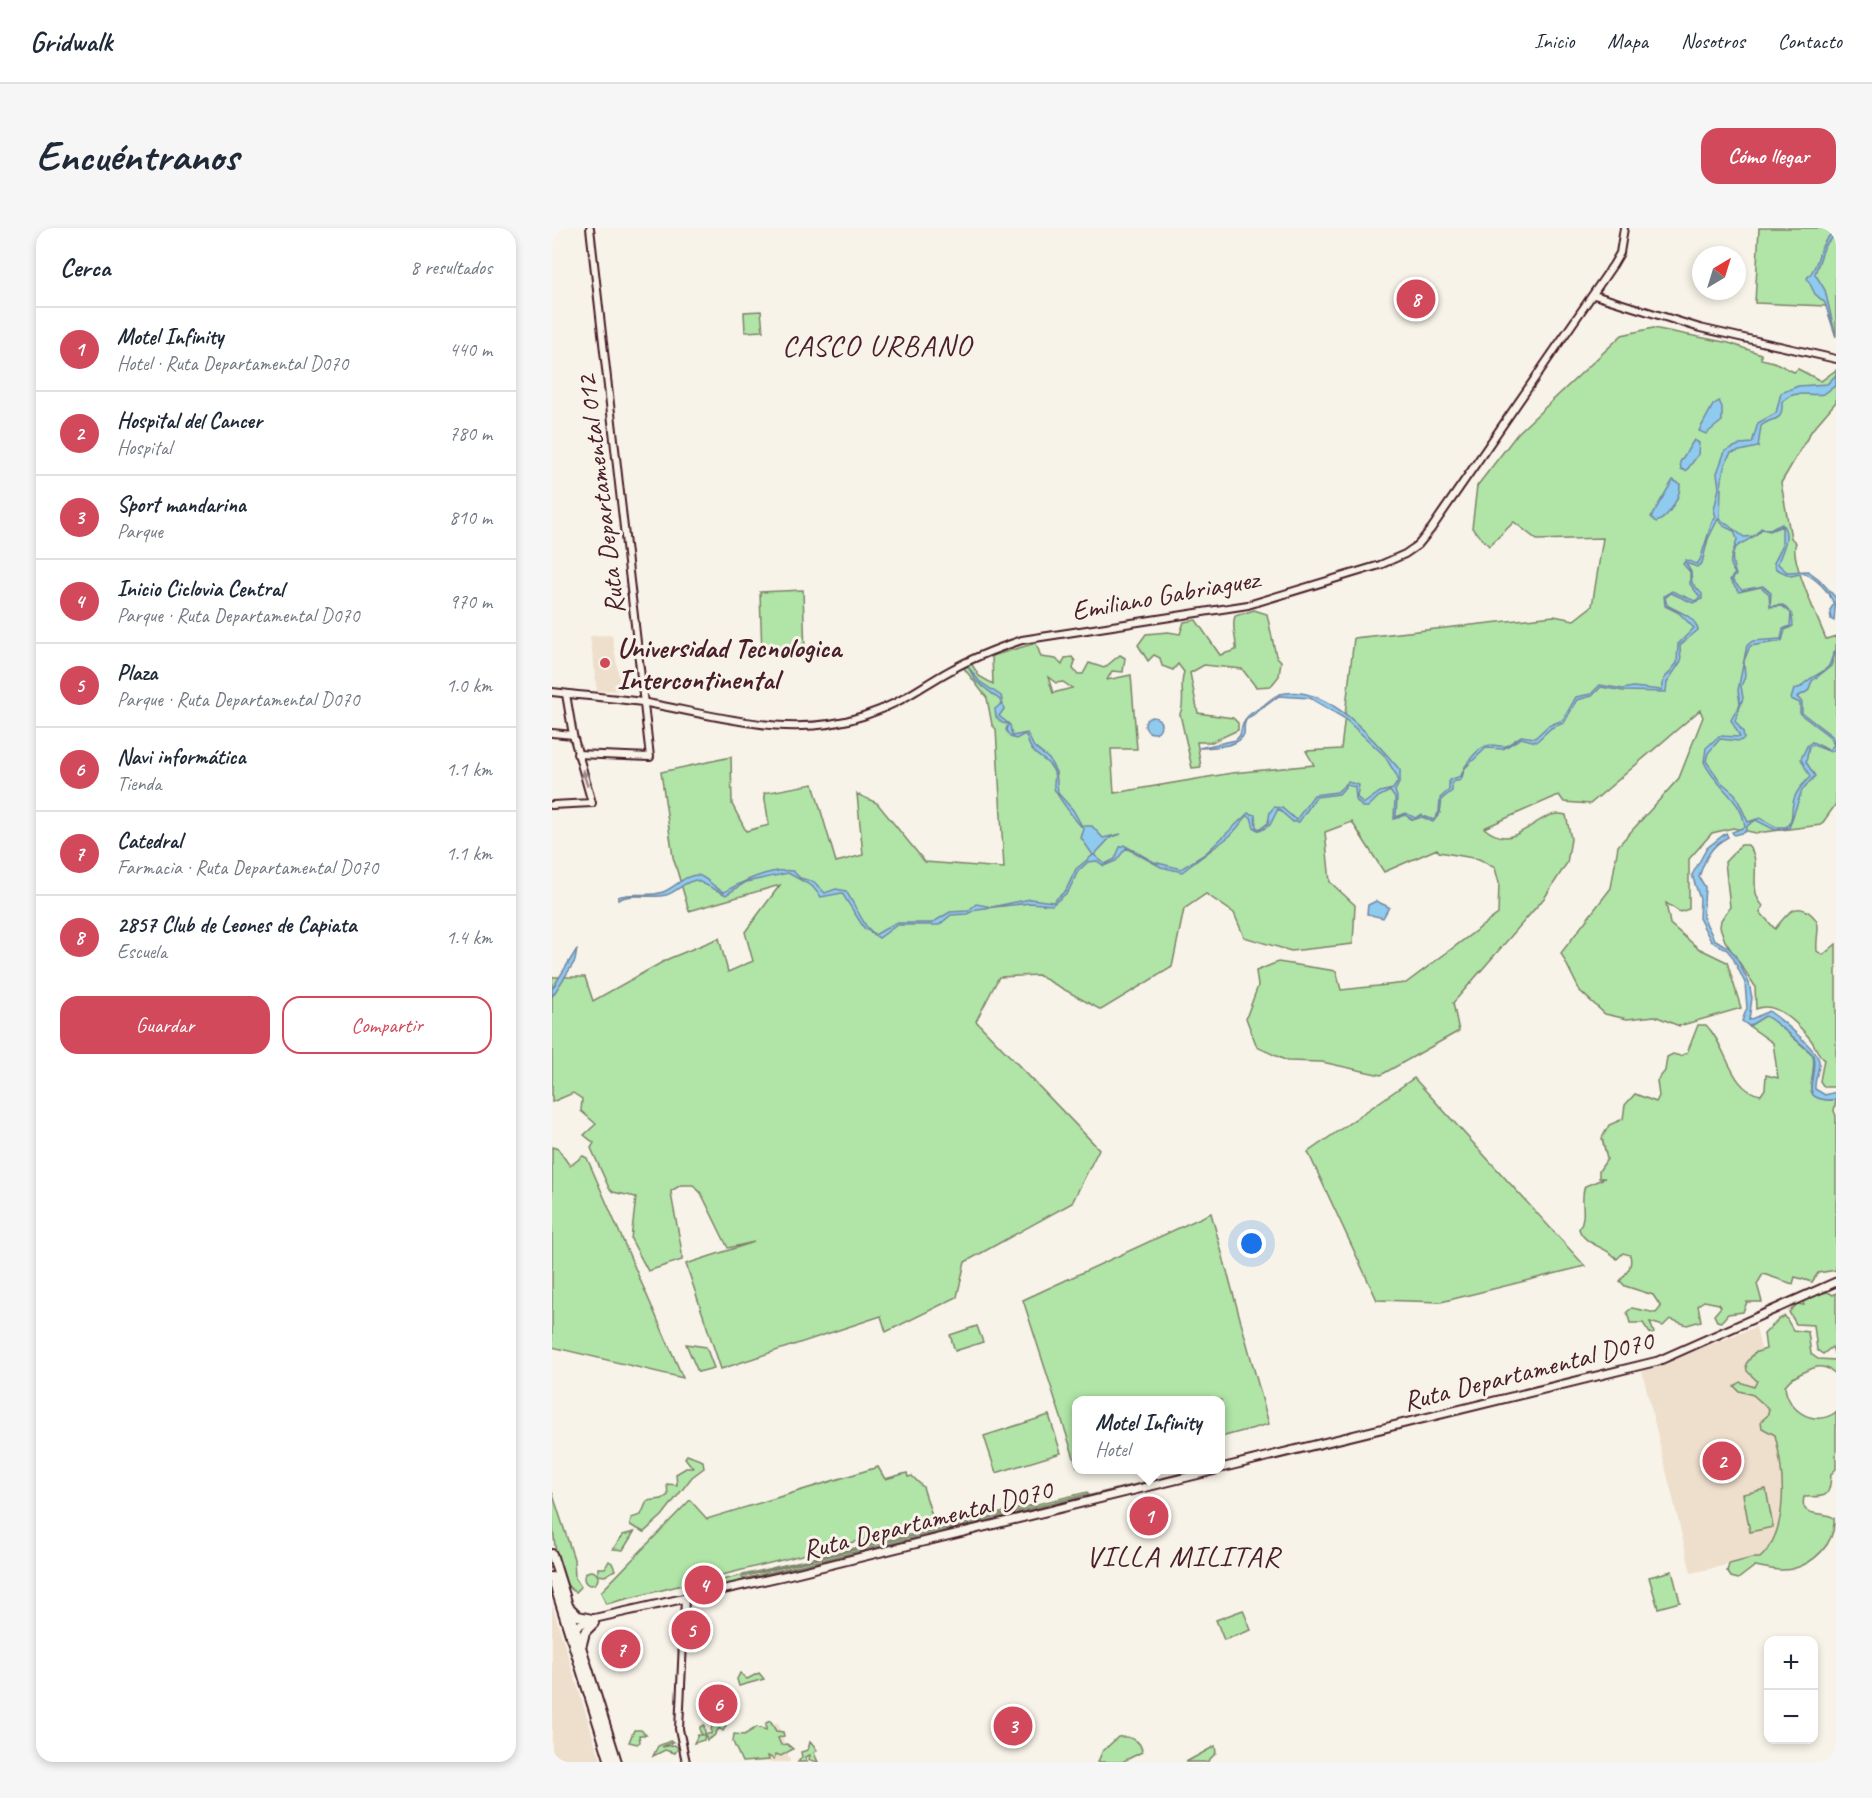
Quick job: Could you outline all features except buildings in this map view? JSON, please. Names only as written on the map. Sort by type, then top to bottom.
[{"type":"highway","points":[[552,1554],[616,1762]]},
{"type":"highway","points":[[552,1575],[566,1614],[575,1625],[573,1636],[581,1671]]},
{"type":"highway","points":[[552,1575],[610,1762]]},
{"type":"highway","points":[[567,1602],[578,1616],[594,1620],[585,1632],[582,1652]]},
{"type":"main road","name":"Ruta Departamental 012","points":[[577,754],[650,757],[625,519],[590,228]]},
{"type":"main road","name":"Emiliano Gabriaguez","points":[[552,692],[644,703],[771,726],[794,728],[832,723],[889,707],[915,694],[951,670],[991,650],[1022,640],[1248,605],[1397,558],[1418,545],[1431,530],[1594,295],[1620,253],[1624,228]]},
{"type":"main road","points":[[1594,295],[1700,328],[1836,359]]},
{"type":"main road","points":[[552,805],[592,803],[577,754],[566,694]]},
{"type":"main road","points":[[552,733],[573,735]]},
{"type":"main road","name":"Ruta Departamental D070","points":[[1225,1467],[1658,1361],[1836,1282]]},
{"type":"main road","name":"Ruta Departamental D070","points":[[575,1625],[1200,1474]]},
{"type":"main road","points":[[684,1599],[679,1729],[686,1762]]},
{"type":"shaded area","name":"Universidad Tecnologica Intercontinental","points":[[612,635],[621,690],[597,691],[590,636]]},
{"type":"shaded area","points":[[1756,1327],[1792,1489],[1776,1554],[1691,1573],[1642,1371]]},
{"type":"shaded area","points":[[552,1604],[596,1746],[602,1762],[552,1762]]},
{"type":"shaded area","points":[[778,1723],[790,1762],[743,1762],[735,1736]]},
{"type":"green space","points":[[1759,228],[1836,228],[1836,336],[1826,306],[1755,303]]},
{"type":"green space","points":[[761,311],[763,331],[745,332],[744,312]]},
{"type":"green space","points":[[1653,328],[1729,343],[1761,354],[1761,359],[1774,362],[1794,372],[1798,369],[1821,381],[1836,370],[1836,402],[1812,430],[1781,483],[1791,538],[1796,543],[1796,561],[1805,589],[1826,639],[1836,636],[1836,804],[1821,825],[1756,833],[1733,828],[1712,833],[1689,859],[1689,909],[1680,912],[1666,903],[1670,924],[1698,948],[1727,962],[1741,1008],[1679,1026],[1655,1016],[1627,1019],[1605,1014],[1580,991],[1561,953],[1611,888],[1618,846],[1679,778],[1703,717],[1700,710],[1590,804],[1564,802],[1559,795],[1484,828],[1496,835],[1507,837],[1517,834],[1545,817],[1555,814],[1566,815],[1571,839],[1567,863],[1545,897],[1453,1003],[1459,1031],[1381,1075],[1322,1062],[1287,1061],[1257,1047],[1246,1018],[1258,986],[1256,971],[1278,962],[1336,971],[1341,990],[1406,983],[1498,914],[1499,883],[1495,868],[1479,859],[1439,852],[1437,849],[1384,872],[1352,822],[1325,832],[1330,882],[1355,905],[1353,944],[1291,951],[1244,937],[1234,913],[1206,894],[1184,909],[1172,967],[1101,1010],[1038,975],[999,977],[976,1021],[1099,1149],[1072,1203],[965,1262],[957,1297],[886,1332],[881,1316],[721,1369],[686,1264],[754,1242],[728,1248],[701,1193],[693,1185],[681,1185],[671,1191],[682,1260],[648,1271],[631,1239],[636,1197],[613,1192],[609,1188],[591,1148],[594,1143],[584,1135],[596,1124],[581,1111],[582,1099],[573,1093],[552,1102],[552,977],[585,977],[593,1001],[668,959],[719,938],[728,972],[753,961],[745,932],[780,885],[689,911],[673,857],[661,772],[731,757],[732,804],[746,831],[769,825],[764,793],[813,784],[836,862],[863,855],[857,794],[877,803],[925,862],[1004,868],[996,729],[992,725],[987,698],[963,667],[971,663],[979,676],[993,684],[992,656],[1036,643],[1041,657],[1056,659],[1062,665],[1065,658],[1072,657],[1075,661],[1073,669],[1078,674],[1083,674],[1089,663],[1104,668],[1120,655],[1125,658],[1123,672],[1112,671],[1107,680],[1131,675],[1137,749],[1111,749],[1114,793],[1232,773],[1314,765],[1306,751],[1341,749],[1354,638],[1554,616],[1574,620],[1592,606],[1603,538],[1537,540],[1514,522],[1489,546],[1472,528],[1477,486],[1518,433],[1622,335]],"holes":[[[1048,677],[1056,683],[1063,682],[1072,688],[1053,693]]]},
{"type":"green space","points":[[803,590],[805,655],[762,656],[760,592]]},
{"type":"green space","points":[[1254,610],[1267,614],[1276,656],[1281,661],[1279,676],[1271,686],[1256,687],[1242,669],[1204,665],[1190,673],[1198,713],[1233,718],[1238,723],[1238,730],[1212,742],[1197,742],[1201,767],[1192,768],[1180,714],[1184,672],[1178,664],[1173,670],[1162,666],[1160,658],[1154,655],[1148,661],[1138,645],[1146,634],[1168,632],[1180,634],[1184,622],[1196,620],[1220,655],[1236,650],[1235,616]]},
{"type":"green space","points":[[1741,845],[1748,845],[1753,852],[1756,892],[1763,906],[1760,912],[1775,929],[1791,911],[1801,909],[1812,915],[1817,922],[1817,951],[1823,955],[1836,944],[1836,1087],[1824,1087],[1820,1081],[1824,1059],[1800,1028],[1779,1011],[1764,1007],[1756,1009],[1755,986],[1725,941],[1720,927],[1721,920],[1730,907],[1725,862]]},
{"type":"green space","points":[[1765,1016],[1772,1019],[1813,1055],[1812,1093],[1823,1100],[1836,1100],[1834,1111],[1836,1116],[1836,1270],[1818,1273],[1812,1282],[1795,1277],[1793,1284],[1763,1274],[1757,1284],[1762,1302],[1747,1302],[1743,1312],[1728,1314],[1721,1322],[1717,1321],[1714,1315],[1721,1307],[1719,1304],[1704,1301],[1698,1305],[1701,1321],[1687,1325],[1670,1319],[1663,1326],[1650,1322],[1654,1333],[1651,1335],[1643,1323],[1630,1323],[1627,1312],[1632,1308],[1656,1313],[1661,1307],[1653,1295],[1625,1286],[1620,1281],[1630,1266],[1630,1255],[1623,1253],[1617,1259],[1591,1243],[1579,1229],[1583,1218],[1585,1186],[1605,1178],[1599,1178],[1599,1171],[1607,1159],[1602,1138],[1609,1125],[1623,1119],[1625,1105],[1635,1094],[1656,1102],[1659,1096],[1657,1081],[1665,1071],[1667,1057],[1687,1053],[1698,1025],[1706,1025],[1713,1034],[1742,1085],[1751,1092],[1761,1095],[1765,1089],[1766,1075],[1778,1078],[1773,1043],[1749,1026]]},
{"type":"green space","points":[[1414,1078],[1585,1266],[1441,1302],[1377,1300],[1308,1152]]},
{"type":"green space","points":[[552,1147],[558,1149],[570,1166],[583,1156],[587,1158],[683,1378],[552,1347]]},
{"type":"green space","points":[[1211,1213],[1269,1424],[1225,1436],[1225,1396],[1072,1396],[1072,1452],[1023,1300]]},
{"type":"green space","points":[[1828,1292],[1833,1295],[1836,1293],[1836,1359],[1832,1347],[1823,1354],[1817,1350],[1814,1325],[1796,1324],[1789,1312],[1797,1304],[1804,1305],[1803,1302],[1812,1295]]},
{"type":"green space","points":[[1785,1316],[1793,1330],[1808,1332],[1811,1354],[1818,1359],[1836,1360],[1836,1374],[1826,1368],[1814,1368],[1791,1379],[1785,1386],[1791,1403],[1803,1414],[1819,1418],[1828,1417],[1836,1412],[1836,1469],[1831,1474],[1828,1492],[1822,1496],[1804,1497],[1803,1504],[1808,1511],[1834,1518],[1834,1527],[1822,1551],[1808,1563],[1787,1570],[1755,1566],[1738,1579],[1731,1577],[1727,1571],[1729,1564],[1760,1558],[1770,1546],[1780,1516],[1782,1482],[1775,1435],[1762,1428],[1761,1421],[1767,1416],[1769,1409],[1753,1395],[1739,1391],[1734,1386],[1740,1382],[1754,1387],[1757,1381],[1747,1371],[1746,1364],[1754,1353],[1766,1349],[1764,1334]]},
{"type":"green space","points":[[977,1326],[983,1342],[955,1351],[950,1335]]},
{"type":"green space","points":[[686,1344],[706,1347],[714,1368],[698,1372]]},
{"type":"green space","points":[[1569,1379],[1569,1381],[1225,1464]]},
{"type":"green space","points":[[1049,1415],[1061,1453],[996,1473],[984,1436]]},
{"type":"green space","points":[[687,1455],[703,1461],[704,1468],[692,1477],[662,1516],[644,1532],[630,1525],[631,1518],[641,1515],[647,1501],[662,1499],[668,1495],[667,1484],[677,1485],[676,1474],[686,1468],[693,1468],[685,1458]]},
{"type":"green space","points":[[878,1467],[885,1479],[907,1473],[908,1477],[912,1476],[923,1487],[934,1522],[606,1604],[601,1592],[690,1500],[707,1519]]},
{"type":"green space","points":[[1178,1474],[1187,1474],[692,1593],[704,1588],[702,1582],[705,1581],[706,1584],[1087,1492],[1088,1494],[742,1577],[743,1579]]},
{"type":"green space","points":[[1766,1489],[1773,1527],[1750,1532],[1743,1494]]},
{"type":"green space","points":[[552,1492],[574,1559],[575,1578],[581,1587],[576,1592],[568,1586],[558,1562],[553,1531]]},
{"type":"green space","points":[[634,1532],[623,1550],[613,1549],[623,1535]]},
{"type":"green space","points":[[609,1561],[615,1570],[605,1576],[598,1575],[598,1568],[605,1568]]},
{"type":"green space","points":[[588,1571],[594,1571],[598,1578],[594,1585],[588,1585],[584,1581],[584,1575]]},
{"type":"green space","points":[[1672,1571],[1680,1602],[1658,1608],[1649,1577]]},
{"type":"green space","points":[[1243,1610],[1251,1630],[1224,1640],[1216,1620]]},
{"type":"green space","points":[[690,1615],[695,1632],[702,1630],[707,1640],[702,1642],[698,1638],[698,1641],[690,1643],[686,1650],[685,1633],[688,1634]]},
{"type":"green space","points":[[740,1673],[747,1679],[759,1673],[764,1679],[739,1686],[737,1679]]},
{"type":"green space","points":[[1017,1706],[1028,1736],[1011,1744],[998,1715]]},
{"type":"green space","points":[[717,1719],[726,1726],[723,1731],[719,1728],[714,1736],[707,1740],[705,1733],[711,1734],[712,1723]]},
{"type":"green space","points":[[770,1721],[776,1731],[783,1732],[784,1736],[778,1738],[781,1745],[787,1744],[793,1749],[781,1756],[776,1754],[774,1759],[768,1756],[769,1760],[742,1762],[733,1742],[734,1734],[744,1735],[757,1727],[766,1730],[766,1723]]},
{"type":"green space","points":[[704,1725],[704,1740],[694,1743],[698,1735],[703,1735],[700,1727]]},
{"type":"green space","points":[[634,1730],[641,1730],[646,1735],[639,1735],[640,1742],[637,1744],[629,1742]]},
{"type":"green space","points":[[1118,1737],[1134,1739],[1142,1752],[1122,1762],[1098,1762],[1102,1752]]},
{"type":"green space","points":[[673,1742],[662,1747],[675,1745],[678,1748],[675,1753],[665,1750],[653,1756],[658,1746]]},
{"type":"green space","points":[[810,1742],[817,1750],[814,1753],[818,1762],[809,1760],[810,1755],[805,1757],[807,1762],[798,1762],[802,1757],[801,1752],[808,1750]]},
{"type":"green space","points":[[1215,1746],[1216,1753],[1207,1762],[1186,1762]]},
{"type":"water","points":[[1836,231],[1836,234],[1825,245],[1815,274],[1825,290],[1836,337],[1825,303],[1815,294],[1807,278],[1815,266],[1824,242]]},
{"type":"water","points":[[1836,375],[1836,385],[1824,394],[1797,394],[1782,402],[1779,417],[1761,426],[1758,447],[1731,453],[1724,467],[1720,519],[1744,537],[1754,536],[1761,528],[1769,530],[1782,524],[1786,539],[1778,564],[1787,572],[1808,571],[1819,579],[1836,598],[1834,621],[1831,619],[1830,610],[1834,604],[1829,594],[1817,582],[1804,573],[1791,576],[1776,569],[1774,563],[1782,546],[1782,526],[1770,531],[1762,529],[1756,535],[1734,549],[1737,539],[1734,531],[1725,527],[1718,519],[1708,539],[1702,563],[1697,567],[1686,563],[1691,572],[1692,583],[1702,594],[1702,599],[1693,603],[1671,593],[1665,598],[1667,605],[1689,617],[1698,630],[1680,645],[1681,661],[1667,682],[1666,692],[1623,691],[1601,687],[1592,696],[1577,700],[1564,723],[1551,728],[1536,742],[1521,738],[1503,749],[1486,748],[1465,768],[1461,780],[1452,782],[1452,791],[1442,799],[1440,813],[1433,822],[1422,817],[1413,820],[1405,815],[1394,819],[1395,798],[1390,791],[1378,797],[1368,807],[1362,807],[1356,800],[1355,787],[1347,785],[1339,794],[1316,797],[1299,822],[1293,822],[1278,809],[1270,825],[1260,831],[1254,828],[1251,817],[1247,816],[1231,835],[1182,872],[1161,867],[1126,848],[1116,861],[1104,866],[1097,861],[1088,862],[1078,871],[1068,892],[1052,905],[1030,903],[977,909],[967,914],[951,915],[939,925],[897,925],[879,938],[864,928],[842,893],[821,897],[812,886],[788,873],[746,882],[726,895],[696,880],[666,895],[629,896],[618,900],[618,897],[623,895],[663,892],[684,879],[697,875],[724,892],[748,880],[766,873],[793,871],[800,878],[814,882],[825,893],[836,889],[846,891],[866,926],[875,935],[895,923],[932,923],[950,912],[968,911],[976,904],[992,907],[1030,899],[1053,902],[1066,890],[1076,869],[1093,855],[1081,838],[1084,829],[1054,788],[1055,774],[1051,767],[1033,751],[1025,734],[1016,739],[1010,737],[1006,730],[1008,724],[1002,723],[996,717],[995,709],[1001,704],[1000,700],[976,681],[967,665],[979,681],[1001,696],[1004,709],[999,716],[1010,725],[1012,736],[1027,733],[1034,747],[1049,759],[1056,772],[1058,793],[1073,810],[1082,826],[1092,826],[1103,838],[1121,834],[1110,838],[1094,855],[1105,864],[1115,859],[1120,847],[1124,845],[1154,862],[1181,869],[1205,854],[1248,813],[1255,815],[1256,827],[1260,829],[1268,823],[1270,812],[1274,807],[1282,808],[1296,820],[1314,795],[1337,792],[1348,782],[1359,785],[1357,797],[1363,804],[1380,792],[1393,789],[1398,781],[1397,776],[1384,755],[1344,718],[1310,698],[1279,696],[1246,720],[1244,734],[1237,742],[1224,746],[1199,748],[1236,740],[1243,723],[1248,717],[1280,694],[1298,693],[1315,696],[1332,705],[1363,729],[1400,770],[1400,781],[1395,791],[1396,817],[1406,813],[1415,818],[1421,815],[1434,820],[1439,812],[1440,798],[1449,790],[1449,780],[1461,776],[1465,767],[1468,762],[1481,748],[1491,745],[1506,746],[1521,736],[1535,738],[1548,726],[1563,720],[1576,697],[1591,694],[1600,685],[1623,689],[1633,687],[1662,690],[1664,679],[1677,663],[1678,644],[1694,628],[1679,613],[1665,606],[1664,596],[1672,591],[1695,601],[1700,597],[1690,584],[1690,572],[1683,564],[1686,560],[1697,564],[1700,560],[1712,522],[1716,517],[1714,510],[1719,488],[1717,473],[1725,451],[1741,444],[1752,443],[1758,423],[1776,413],[1781,393],[1798,386],[1827,384]]},
{"type":"water","points":[[1719,401],[1722,407],[1722,421],[1706,434],[1699,431],[1713,405]]},
{"type":"water","points":[[1694,440],[1699,443],[1698,455],[1686,471],[1681,469],[1680,462]]},
{"type":"water","points":[[1673,480],[1680,484],[1676,501],[1669,512],[1656,522],[1651,517]]},
{"type":"water","points":[[1734,549],[1733,563],[1736,575],[1732,580],[1742,590],[1763,586],[1771,593],[1770,606],[1783,605],[1790,612],[1782,606],[1770,607],[1769,594],[1761,587],[1739,592],[1730,580],[1735,573],[1731,565]]},
{"type":"water","points":[[1791,613],[1793,626],[1785,630],[1782,641],[1750,646],[1744,661],[1745,677],[1741,686],[1743,698],[1735,721],[1743,732],[1744,739],[1739,741],[1720,739],[1708,753],[1706,761],[1721,782],[1735,794],[1748,822],[1760,818],[1776,827],[1786,827],[1791,819],[1796,795],[1810,777],[1801,759],[1807,746],[1812,742],[1829,750],[1834,745],[1829,736],[1800,714],[1800,703],[1791,699],[1794,689],[1801,687],[1828,667],[1836,650],[1831,666],[1812,681],[1808,691],[1797,697],[1802,702],[1802,713],[1832,736],[1836,748],[1831,752],[1813,745],[1809,747],[1806,762],[1815,776],[1802,790],[1789,828],[1775,830],[1756,820],[1748,825],[1745,832],[1734,835],[1732,832],[1745,827],[1743,817],[1734,800],[1715,779],[1704,762],[1706,748],[1719,736],[1740,737],[1731,720],[1740,704],[1738,690],[1747,645],[1753,641],[1781,639],[1783,629],[1790,626]]},
{"type":"water","points":[[1153,717],[1159,719],[1161,725],[1159,731],[1153,733],[1147,731],[1145,725],[1147,719]]},
{"type":"water","points":[[1726,833],[1728,837],[1709,854],[1699,877],[1705,887],[1703,917],[1714,939],[1729,948],[1735,955],[1749,983],[1752,998],[1749,1020],[1769,1011],[1797,1034],[1812,1049],[1819,1061],[1815,1089],[1825,1095],[1836,1092],[1836,1100],[1816,1097],[1812,1093],[1813,1055],[1797,1040],[1765,1016],[1749,1026],[1742,1021],[1747,1008],[1745,983],[1732,956],[1727,950],[1711,941],[1699,918],[1700,899],[1692,875],[1707,848]]},
{"type":"water","points":[[1376,901],[1389,907],[1383,918],[1367,914],[1368,905]]},
{"type":"water","points":[[577,949],[575,961],[552,997],[552,989]]},
{"type":"place","name":"2857 Club de Leones de Capiata","points":[[1416,299]]},
{"type":"place","name":"Universidad Tecnologica Intercontinental","points":[[605,663]]},
{"type":"place","name":"Hospital del Cancer","points":[[1722,1461]]},
{"type":"place","name":"Motel Infinity","points":[[1149,1516]]},
{"type":"place","name":"Inicio Ciclovia Central","points":[[704,1585]]},
{"type":"place","name":"Plaza","points":[[691,1630]]},
{"type":"place","name":"Catedral","points":[[621,1649]]},
{"type":"place","name":"Navi informática","points":[[718,1704]]},
{"type":"place","name":"Sport mandarina","points":[[1013,1726]]},
{"type":"district","name":"CASCO URBANO","points":[[877,345]]},
{"type":"district","name":"VILLA MILITAR","points":[[1183,1556]]}]
